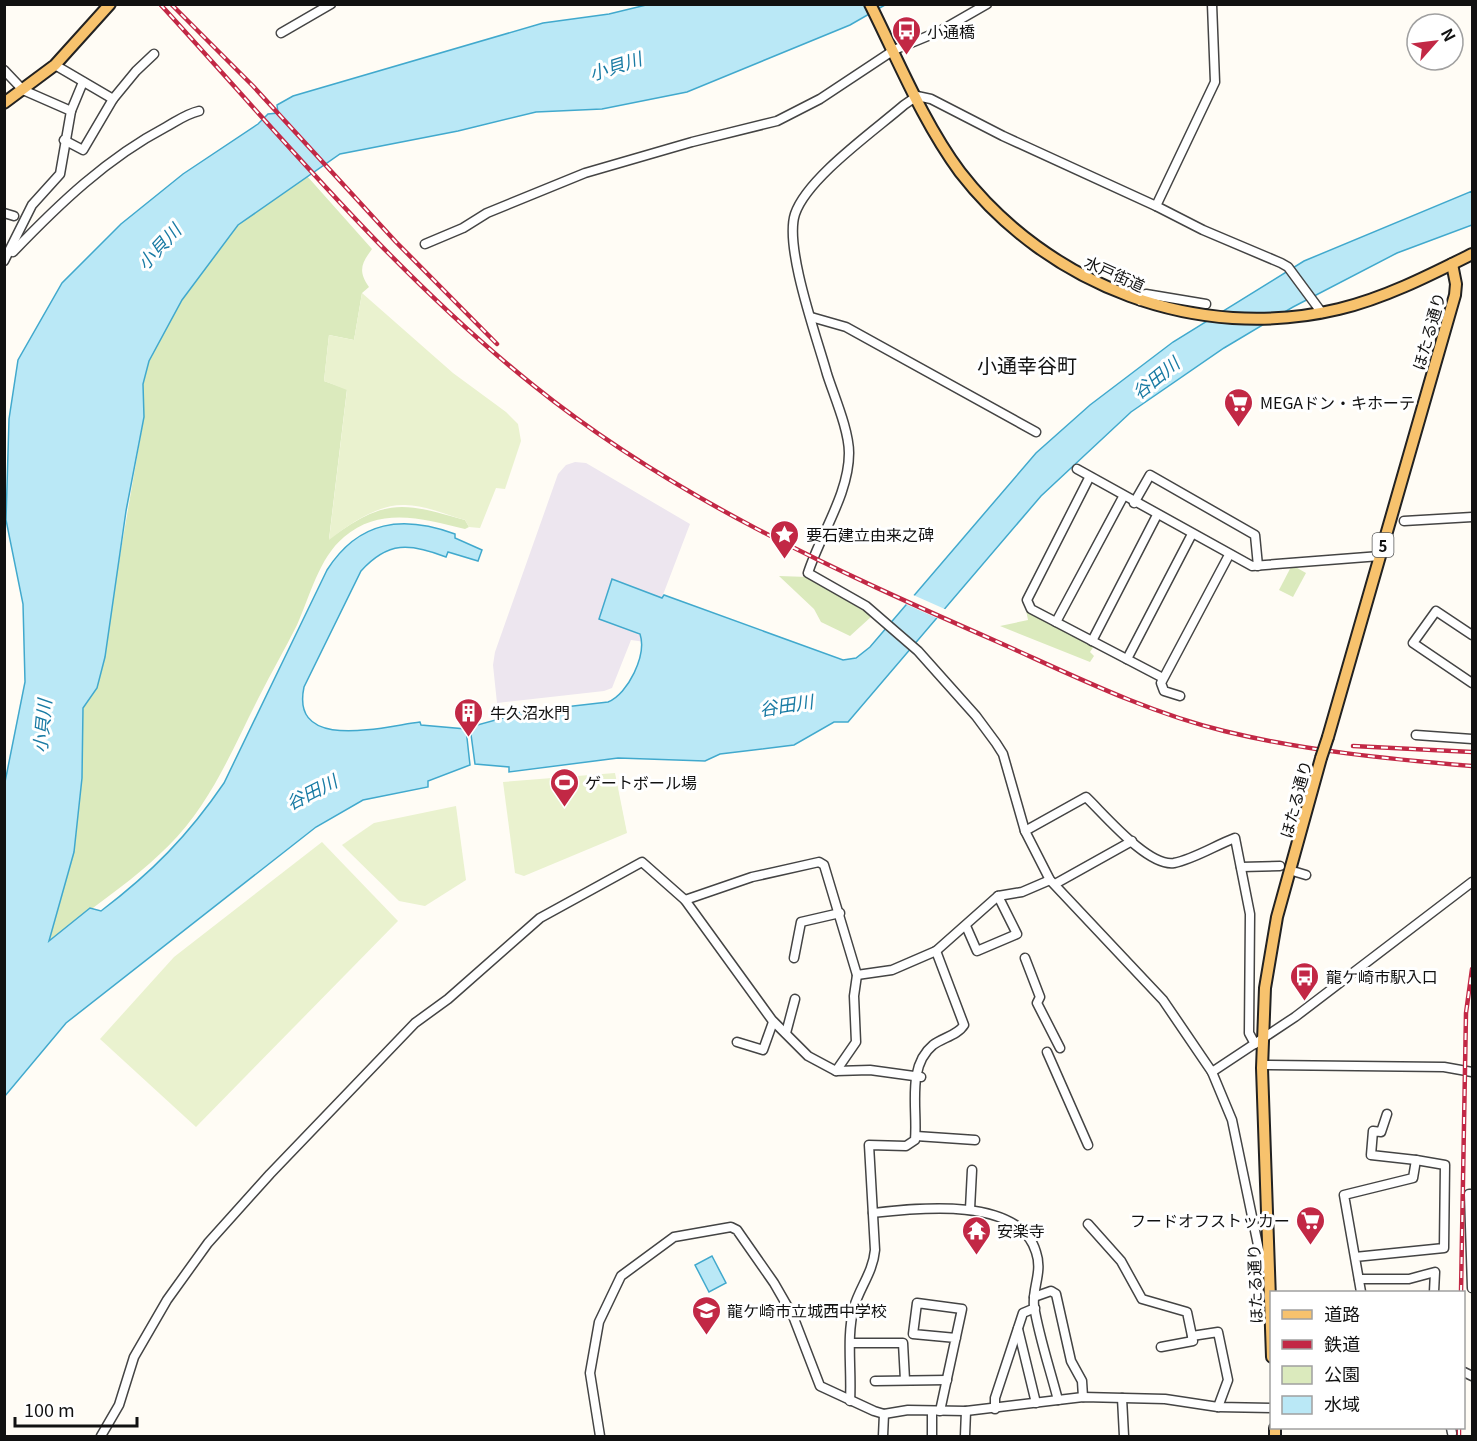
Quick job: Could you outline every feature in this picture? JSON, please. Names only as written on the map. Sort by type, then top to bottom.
[{"type":"main road","points":[[4,103],[55,65],[110,4]]},
{"type":"main road","name":"水戸街道","points":[[870,4],[952,161],[1000,216],[1067,267],[1140,301],[1181,312],[1221,318],[1292,317],[1322,313],[1377,297],[1473,254]]},
{"type":"main road","name":"ほたる通り","points":[[1270,1301],[1262,1065],[1259,1041],[1277,917],[1455,295],[1456,284],[1452,264]]},
{"type":"street","points":[[280,33],[332,4]]},
{"type":"street","points":[[425,244],[463,228],[487,213],[585,173],[692,141],[777,120],[820,99],[894,50],[940,31],[987,4]]},
{"type":"street","points":[[1156,206],[1215,81],[1212,4]]},
{"type":"street","points":[[64,140],[83,150],[113,99],[135,71],[154,54]]},
{"type":"street","points":[[55,65],[113,99]]},
{"type":"street","points":[[4,70],[23,90],[71,111]]},
{"type":"street","points":[[6,259],[32,205],[60,174],[64,140],[71,111],[83,82]]},
{"type":"street","points":[[1269,1273],[1259,1250],[1232,1120],[1212,1072],[1163,1000],[1053,882],[1025,831],[999,748],[976,716],[918,651],[866,606],[808,573],[841,490],[849,450],[811,317],[792,236],[799,205],[819,179],[917,96],[938,102],[1003,136],[1203,230],[1288,267],[1316,301],[1322,313]]},
{"type":"street","points":[[6,259],[51,212],[117,157],[136,143],[187,114],[199,111]]},
{"type":"street","points":[[1140,301],[1146,294],[1206,304]]},
{"type":"street","points":[[811,317],[846,327],[1036,432]]},
{"type":"street","points":[[1077,469],[1089,478],[1246,564],[1258,566],[1380,556]]},
{"type":"street","points":[[1134,503],[1150,475],[1255,535],[1258,566]]},
{"type":"street","points":[[1089,478],[1027,600],[1031,609],[1163,678]]},
{"type":"street","points":[[1056,622],[1123,497]]},
{"type":"street","points":[[1092,641],[1157,515]]},
{"type":"street","points":[[1404,521],[1473,517]]},
{"type":"street","points":[[1128,659],[1192,534]]},
{"type":"street","points":[[1180,696],[1164,691],[1161,683],[1229,555]]},
{"type":"street","points":[[1473,635],[1436,611],[1413,644],[1473,683]]},
{"type":"street","points":[[1416,735],[1473,739]]},
{"type":"street","points":[[1025,831],[1086,797],[1132,841],[1159,862],[1173,863],[1235,838],[1250,914],[1249,1033],[1259,1041]]},
{"type":"street","points":[[857,975],[892,970],[936,951],[998,896],[1022,892],[1053,882],[1132,841]]},
{"type":"street","points":[[101,1437],[118,1405],[134,1357],[167,1300],[208,1244],[270,1174],[415,1023],[448,999],[540,918],[642,862],[685,900],[773,1022],[808,1056],[836,1071],[870,1070],[918,1077]]},
{"type":"street","points":[[685,900],[752,877],[819,862],[824,865],[857,975],[854,996],[856,1042],[836,1071]]},
{"type":"street","points":[[1241,867],[1280,866]]},
{"type":"street","points":[[1296,872],[1306,875]]},
{"type":"street","points":[[1212,1072],[1259,1041],[1473,882]]},
{"type":"street","points":[[966,926],[977,951],[1017,934],[998,896]]},
{"type":"street","points":[[794,958],[801,922],[840,913]]},
{"type":"street","points":[[850,1401],[851,1343],[855,1307],[873,1267],[869,1145],[906,1146],[915,1140],[918,1077],[925,1053],[946,1037],[961,1031],[964,1025],[936,951]]},
{"type":"street","points":[[1025,958],[1040,997],[1037,1003],[1060,1048]]},
{"type":"street","points":[[786,1033],[795,999]]},
{"type":"street","points":[[737,1042],[763,1050],[773,1022]]},
{"type":"street","points":[[1047,1052],[1088,1145]]},
{"type":"street","points":[[1262,1065],[1444,1067],[1473,1072]]},
{"type":"street","points":[[1355,1257],[1444,1248],[1445,1166],[1371,1155],[1372,1131],[1381,1132],[1387,1114]]},
{"type":"street","points":[[916,1136],[975,1140]]},
{"type":"street","points":[[1361,1291],[1344,1195],[1413,1178],[1416,1160]]},
{"type":"street","points":[[970,1209],[972,1170]]},
{"type":"street","points":[[1473,1194],[1469,1194],[1473,1288]]},
{"type":"street","points":[[873,1213],[924,1208],[970,1209],[1010,1223],[1031,1239],[1039,1265],[1034,1297],[1035,1308],[1058,1400]]},
{"type":"street","points":[[1088,1224],[1121,1261],[1142,1299],[1188,1312],[1193,1341],[1161,1347]]},
{"type":"street","points":[[600,1437],[590,1373],[599,1322],[621,1276],[674,1236],[731,1227],[737,1230],[774,1283],[806,1345],[820,1386],[884,1414],[908,1410],[995,1409],[1083,1397],[1165,1399],[1218,1407],[1270,1408]]},
{"type":"street","points":[[1359,1280],[1410,1279],[1435,1272],[1434,1291]]},
{"type":"street","points":[[1034,1297],[1052,1292],[1056,1294],[1071,1361],[1082,1381],[1083,1397]]},
{"type":"street","points":[[932,1437],[936,1411],[947,1380],[956,1338],[962,1309],[917,1303],[913,1334],[956,1338]]},
{"type":"street","points":[[995,1409],[995,1398],[1024,1311],[1035,1308]]},
{"type":"street","points":[[1017,1329],[1036,1403]]},
{"type":"street","points":[[1192,1336],[1218,1332],[1228,1380],[1218,1407]]},
{"type":"street","points":[[851,1343],[903,1343],[905,1380]]},
{"type":"street","points":[[875,1381],[947,1380]]},
{"type":"street","points":[[1122,1398],[1124,1437]]},
{"type":"street","points":[[965,1437],[966,1411]]},
{"type":"street","points":[[883,1437],[884,1414]]},
{"type":"shaded area","points":[[575,462],[586,463],[690,524],[645,642],[631,640],[612,688],[604,691],[497,703],[493,665],[495,652],[558,474],[566,465]]},
{"type":"green space","points":[[307,176],[372,249],[362,268],[363,276],[369,287],[362,293],[354,340],[329,335],[324,381],[347,389],[329,539],[365,516],[394,507],[409,507],[443,514],[465,520],[469,527],[465,529],[418,519],[387,518],[358,527],[344,537],[322,566],[297,625],[224,766],[186,827],[169,846],[130,880],[49,942],[74,852],[82,778],[83,708],[97,688],[144,417],[143,384],[149,361],[182,300],[238,225]]},
{"type":"green space","points":[[362,293],[453,373],[506,412],[518,424],[521,441],[505,489],[496,488],[480,528],[469,527],[465,520],[428,508],[405,505],[374,511],[329,540],[347,390],[324,381],[329,335],[354,340]]},
{"type":"green space","points":[[1292,565],[1306,573],[1293,597],[1279,590]]},
{"type":"green space","points":[[779,576],[808,577],[872,616],[850,636],[821,622],[814,609]]},
{"type":"green space","points":[[1026,610],[1094,646],[1090,652],[1094,656],[1090,662],[1000,626],[1028,620]]},
{"type":"green space","name":"ゲートボール場","points":[[615,773],[627,833],[524,876],[515,873],[503,782]]},
{"type":"green space","points":[[456,806],[466,880],[425,906],[399,901],[342,845],[374,823]]},
{"type":"green space","points":[[322,842],[398,921],[196,1127],[100,1039],[174,957]]},
{"type":"water","points":[[646,5],[885,5],[850,25],[687,92],[602,109],[536,112],[458,131],[340,154],[238,225],[182,300],[149,361],[143,384],[144,417],[126,511],[105,657],[97,688],[83,708],[82,778],[74,852],[49,941],[90,908],[101,911],[119,897],[168,853],[197,820],[224,783],[327,570],[340,553],[353,541],[368,532],[384,526],[418,525],[455,534],[455,538],[482,550],[478,561],[448,552],[446,557],[421,549],[400,547],[381,554],[371,561],[361,571],[304,687],[304,708],[311,721],[325,728],[344,731],[420,722],[421,725],[466,729],[470,765],[428,781],[428,787],[363,800],[316,827],[66,1023],[5,1096],[4,787],[25,682],[23,604],[6,520],[9,419],[18,360],[62,283],[121,224],[183,174],[258,124],[268,114],[278,113],[277,105],[293,96],[543,23],[609,14]]},
{"type":"water","name":"谷田川","points":[[1472,191],[1472,225],[1397,253],[1293,307],[1224,348],[1131,412],[1041,496],[848,722],[834,722],[794,745],[720,754],[705,761],[618,758],[509,772],[509,767],[475,764],[470,727],[503,718],[503,714],[608,702],[629,683],[641,652],[640,634],[599,619],[612,579],[662,598],[664,595],[843,660],[856,658],[870,647],[1036,453],[1090,405],[1173,342],[1304,261]]},
{"type":"water","points":[[712,1256],[726,1283],[709,1292],[695,1265]]},
{"type":"pier","points":[[911,594],[947,610],[939,619],[903,603]]},
{"type":"railway","points":[[160,4],[339,202],[433,297],[482,342],[586,425],[698,497],[877,588],[1081,680],[1166,714],[1224,731],[1285,744],[1378,757],[1472,766]]},
{"type":"railway","points":[[171,4],[253,86],[396,242],[497,344]]},
{"type":"railway","points":[[1353,746],[1472,752]]},
{"type":"railway","points":[[1461,1291],[1466,1013],[1472,969]]},
{"type":"railway","points":[[1459,1429],[1459,1436]]},
{"type":"place","name":"小通橋","points":[[906,56]]},
{"type":"place","name":"MEGAドン・キホーテ","points":[[1239,428]]},
{"type":"place","name":"要石建立由来之碑","points":[[785,560]]},
{"type":"place","name":"牛久沼水門","points":[[469,738]]},
{"type":"place","name":"ゲートボール場","points":[[564,808]]},
{"type":"place","name":"龍ケ崎市駅入口","points":[[1305,1002]]},
{"type":"place","name":"フードオフストッカー","points":[[1311,1246]]},
{"type":"place","name":"安楽寺","points":[[976,1256]]},
{"type":"place","name":"龍ケ崎市立城西中学校","points":[[706,1336]]},
{"type":"district","name":"小通幸谷町","points":[[1027,364]]},
{"type":"water label","name":"小貝川","points":[[615,65]]},
{"type":"water label","name":"小貝川","points":[[158,246]]},
{"type":"water label","name":"小貝川","points":[[41,726]]}]
